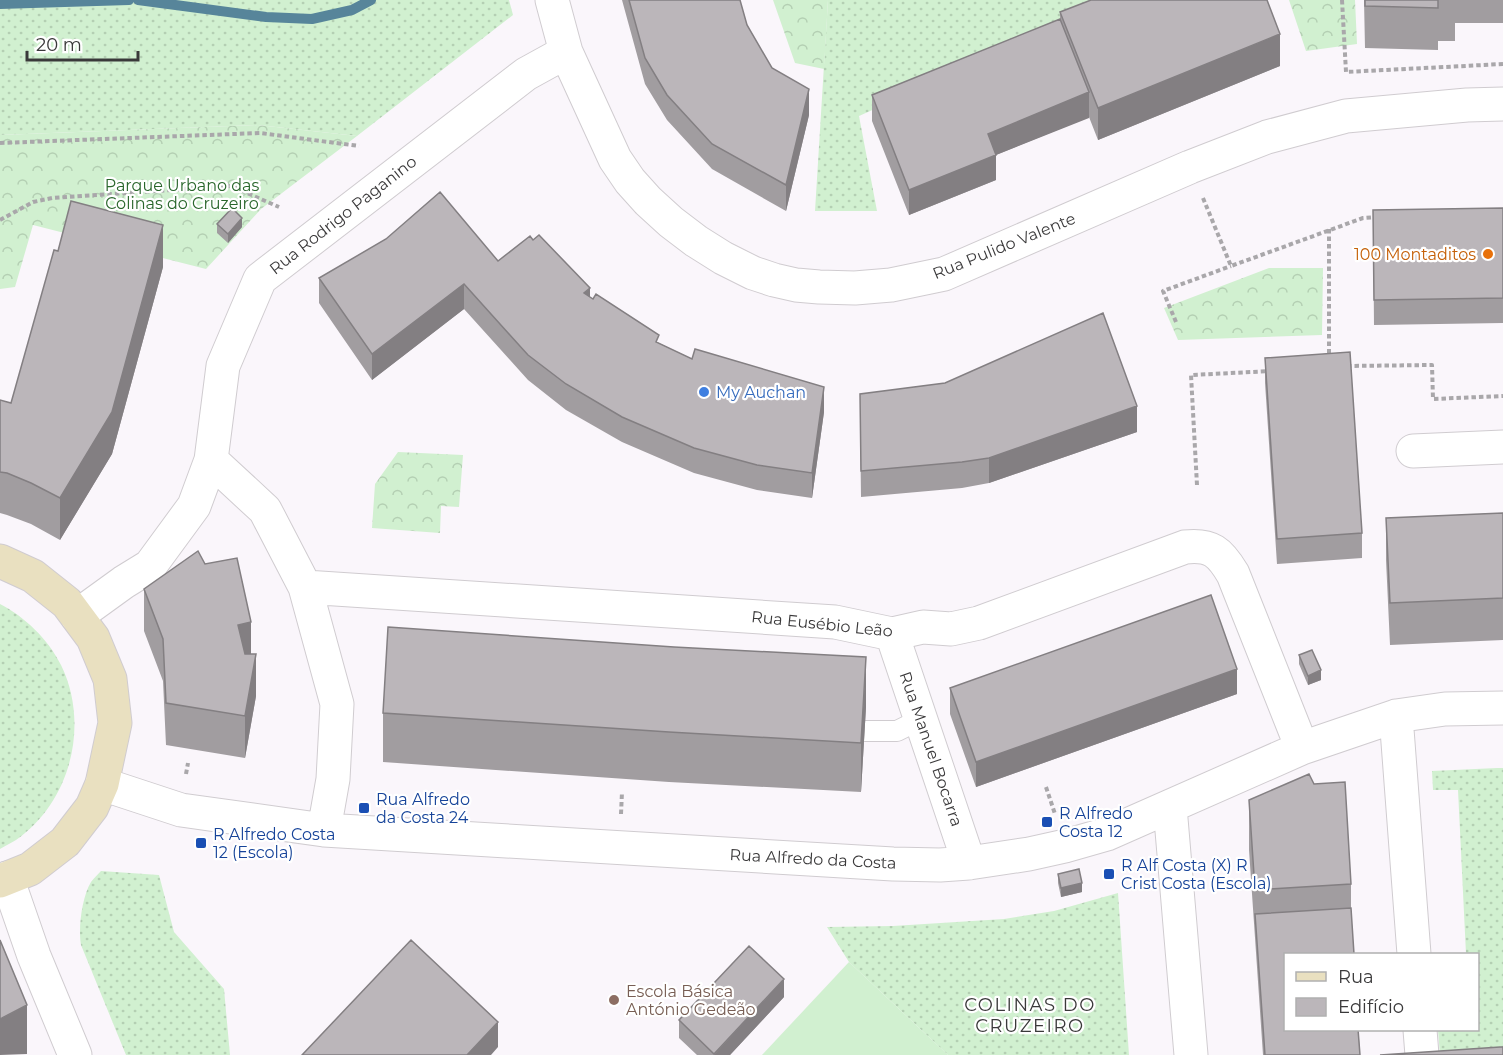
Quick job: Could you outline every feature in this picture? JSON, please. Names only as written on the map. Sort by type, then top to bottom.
[{"type":"main road","points":[[0,561],[33,576],[67,603],[77,615],[93,638],[110,679],[115,723],[102,784],[92,807],[65,842],[30,869],[4,879]]},
{"type":"street","points":[[553,2],[566,51]]},
{"type":"street","name":"Rua Pulido Valente","points":[[566,51],[615,159],[648,201],[671,222],[723,258],[753,273],[774,280],[819,287],[855,288],[891,285],[944,274],[1267,136],[1346,116],[1503,104]]},
{"type":"street","name":"Rua Rodrigo Paganino","points":[[77,615],[150,566],[194,506],[211,460],[223,366],[260,279],[526,74],[566,51]]},
{"type":"street","points":[[1413,451],[1503,447]]},
{"type":"street","points":[[211,460],[265,510],[304,587],[337,704],[333,779],[324,830]]},
{"type":"street","name":"Rua Eusébio Leão","points":[[304,587],[835,622],[892,634],[923,627],[951,629],[979,622],[1185,547],[1197,545],[1212,549],[1225,560],[1233,574],[1302,748]]},
{"type":"street","name":"Rua Manuel Bocarra","points":[[892,634],[969,863]]},
{"type":"street","name":"Rua Alfredo da Costa","points":[[102,784],[181,810],[324,830],[940,865],[1029,854],[1107,834],[1302,748],[1396,717],[1445,709],[1503,708]]},
{"type":"street","points":[[1396,717],[1414,953]]},
{"type":"street","points":[[1170,807],[1191,1055]]},
{"type":"street","points":[[4,879],[75,1055]]},
{"type":"street","points":[[1420,1031],[1422,1055]]},
{"type":"lane","points":[[865,730],[897,731],[921,719]]},
{"type":"path","points":[[1342,0],[1346,72],[1503,64]]},
{"type":"path","points":[[0,143],[260,133],[359,146]]},
{"type":"path","points":[[1190,167],[1231,266]]},
{"type":"path","points":[[0,220],[33,202],[52,198],[231,186],[279,207]]},
{"type":"path","points":[[1176,322],[1163,291],[1329,229],[1363,218],[1386,217]]},
{"type":"path","points":[[1329,229],[1329,367]]},
{"type":"path","points":[[1341,367],[1432,365],[1433,399],[1503,396]]},
{"type":"path","points":[[1197,485],[1191,375],[1275,370]]},
{"type":"green space","points":[[0,0],[509,0],[513,15],[357,136],[258,125],[0,135]]},
{"type":"green space","points":[[773,0],[828,0],[824,69],[795,63]]},
{"type":"green space","points":[[828,0],[1119,0],[859,116],[877,211],[815,211]]},
{"type":"green space","points":[[1289,0],[1355,0],[1357,44],[1306,51]]},
{"type":"green space","name":"Parque Urbano das Colinas do Cruzeiro","points":[[258,125],[357,136],[261,209],[206,269],[33,225],[15,287],[0,289],[0,135]]},
{"type":"green space","points":[[1269,268],[1323,268],[1322,335],[1178,340],[1164,308]]},
{"type":"green space","points":[[398,452],[463,455],[459,507],[441,506],[440,533],[372,528],[375,484]]},
{"type":"green space","points":[[0,604],[18,615],[35,630],[56,655],[70,688],[74,712],[74,736],[70,760],[62,783],[50,805],[35,824],[16,840],[0,849]]},
{"type":"green space","points":[[1503,768],[1503,1055],[1440,1055],[1438,1031],[1479,1031],[1479,953],[1466,953],[1458,790],[1433,790],[1432,771]]},
{"type":"green space","points":[[101,871],[159,875],[174,932],[224,989],[230,1055],[126,1055],[80,938],[80,922],[85,896],[91,882]]},
{"type":"green space","points":[[1118,893],[1129,1055],[948,1055],[849,962],[827,927],[893,926],[1004,919],[1054,911]]},
{"type":"green space","points":[[849,962],[948,1055],[762,1055]]},
{"type":"building","points":[[629,0],[740,0],[747,25],[772,68],[809,89],[786,185],[712,144],[667,95],[645,58]]},
{"type":"building","points":[[1091,0],[1267,0],[1280,34],[1098,108],[1060,12]]},
{"type":"building","points":[[1365,0],[1438,0],[1438,8],[1365,6]]},
{"type":"building","points":[[1060,19],[1089,92],[988,134],[996,155],[909,190],[872,95]]},
{"type":"building","points":[[440,192],[498,261],[530,236],[533,240],[539,235],[590,288],[584,293],[593,299],[596,294],[659,335],[656,342],[692,359],[695,349],[824,387],[812,473],[757,465],[694,448],[622,417],[566,384],[528,355],[464,284],[372,354],[319,278],[386,239]]},
{"type":"building","points":[[71,201],[163,225],[112,412],[60,498],[31,483],[0,472],[0,400],[11,403],[54,250],[58,251]]},
{"type":"building","points":[[232,208],[242,218],[228,234],[217,224]]},
{"type":"building","points":[[1503,208],[1503,298],[1374,300],[1373,210]]},
{"type":"building","points":[[1103,313],[1137,406],[989,458],[861,471],[860,394],[945,383]]},
{"type":"building","points":[[1350,352],[1362,533],[1277,539],[1265,358]]},
{"type":"building","points":[[1503,513],[1503,598],[1390,603],[1386,518]]},
{"type":"building","points":[[198,551],[205,564],[237,558],[251,622],[238,625],[245,654],[256,654],[245,716],[166,703],[163,639],[144,589]]},
{"type":"building","points":[[1211,595],[1237,669],[976,762],[950,688]]},
{"type":"building","points":[[388,627],[674,647],[866,657],[861,743],[383,713]]},
{"type":"building","points":[[1312,650],[1321,670],[1308,676],[1299,655]]},
{"type":"building","points":[[1309,774],[1314,784],[1345,782],[1351,884],[1255,890],[1249,800]]},
{"type":"building","points":[[1079,869],[1082,883],[1061,888],[1058,874]]},
{"type":"building","points":[[1351,908],[1354,953],[1284,953],[1284,1031],[1358,1031],[1360,1055],[1265,1055],[1255,914]]},
{"type":"building","points":[[0,940],[27,1005],[0,1019]]},
{"type":"building","points":[[411,940],[498,1022],[467,1055],[302,1055]]},
{"type":"building","points":[[749,946],[784,979],[714,1054],[679,1020]]},
{"type":"building","points":[[1503,1047],[1503,1055],[1380,1055]]},
{"type":"waterway","points":[[0,4],[129,0]]},
{"type":"waterway","points":[[138,0],[266,17],[312,19],[352,10],[371,0]]},
{"type":"place","name":"100 Montaditos","points":[[1488,254]]},
{"type":"place","name":"My Auchan","points":[[704,392]]},
{"type":"place","name":"Rua Alfredo da Costa 24","points":[[364,808]]},
{"type":"place","name":"R Alfredo Costa 12","points":[[1047,822]]},
{"type":"place","name":"R Alfredo Costa 12 (Escola)","points":[[201,843]]},
{"type":"place","name":"R Alf Costa (X) R Crist Costa (Escola)","points":[[1109,874]]},
{"type":"place","name":"Escola Básica António Gedeão","points":[[614,1000]]},
{"type":"district","name":"COLINAS DO CRUZEIRO","points":[[1030,1015]]}]
